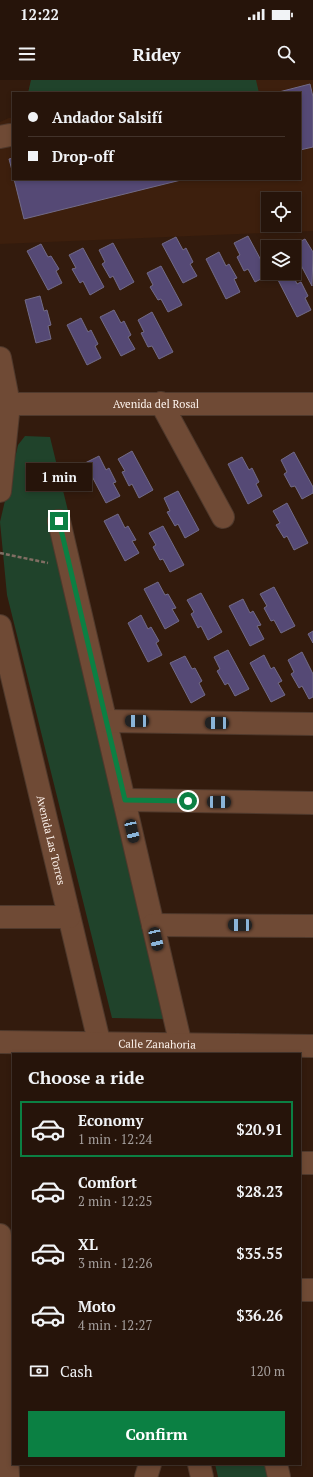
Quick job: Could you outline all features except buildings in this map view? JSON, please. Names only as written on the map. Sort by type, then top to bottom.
[{"type":"street","points":[[0,358],[5,404],[0,491]]},
{"type":"street","points":[[161,403],[223,517]]},
{"type":"street","name":"Avenida del Rosal","points":[[5,404],[313,404]]},
{"type":"street","points":[[59,521],[182,1049]]},
{"type":"street","name":"Avenida Las Torres","points":[[0,626],[101,1049]]},
{"type":"street","points":[[106,721],[313,724]]},
{"type":"street","points":[[125,800],[313,803]]},
{"type":"street","points":[[0,916],[69,917]]},
{"type":"street","points":[[153,925],[313,926]]},
{"type":"street","name":"Calle Zanahoria","points":[[0,1042],[101,1049],[313,1046]]},
{"type":"street","points":[[301,1163],[313,1163]]},
{"type":"street","points":[[0,1236],[8,1477]]},
{"type":"street","points":[[301,1290],[313,1290]]},
{"type":"street","points":[[146,1477],[150,1465]]},
{"type":"street","points":[[199,1465],[202,1477]]},
{"type":"street","points":[[276,1465],[279,1477]]},
{"type":"path","points":[[0,553],[70,567]]},
{"type":"shaded area","points":[[31,80],[313,80],[313,231],[301,231],[301,192],[261,192],[261,232],[289,232],[0,244],[0,122],[12,118],[12,180],[301,180],[301,92],[28,92]]},
{"type":"green space","points":[[31,80],[256,80],[259,92],[28,92]]},
{"type":"green space","points":[[25,436],[50,437],[69,515],[49,522],[166,1019],[112,1018],[7,595],[0,522],[18,445]]},
{"type":"green space","points":[[215,1465],[265,1465],[268,1477],[218,1477]]},
{"type":"route","points":[[59,521],[125,800],[188,801]]}]
